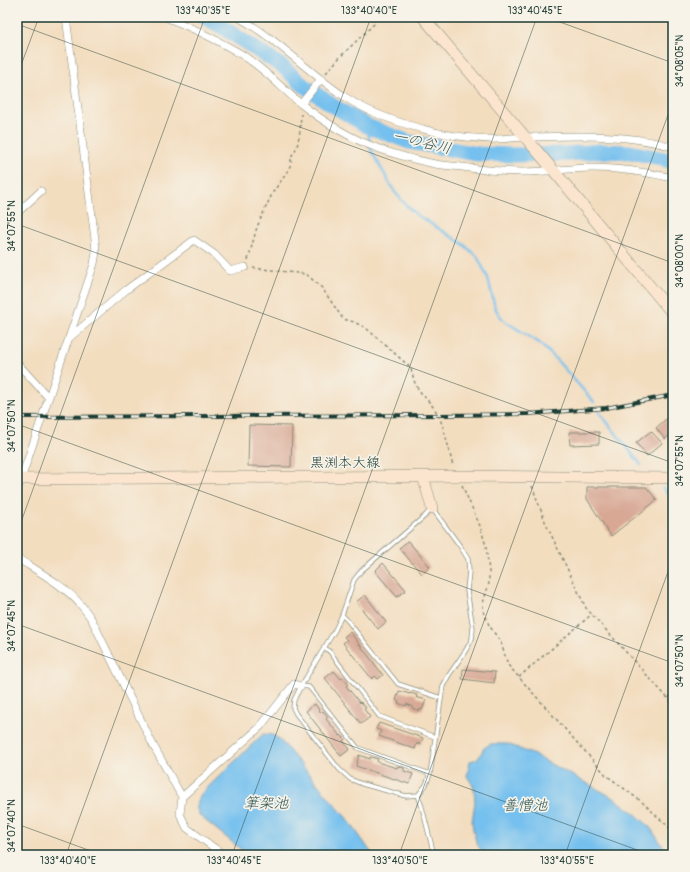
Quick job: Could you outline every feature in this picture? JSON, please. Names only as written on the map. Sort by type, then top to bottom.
[{"type":"main road","points":[[423,17],[526,137],[673,314]]},
{"type":"main road","points":[[423,476],[432,508]]},
{"type":"main road","name":"黒渕本大線","points":[[19,479],[423,476],[458,479],[673,478]]},
{"type":"street","points":[[17,490],[19,479],[94,264],[96,252],[66,17]]},
{"type":"street","points":[[165,17],[221,42],[250,60],[301,104],[342,131],[361,142],[402,156],[436,164],[485,170],[522,172],[591,168],[624,169],[673,178]]},
{"type":"street","points":[[238,17],[260,31],[320,79],[370,112],[424,130],[488,139],[581,136],[628,138],[673,147]]},
{"type":"street","points":[[301,104],[320,79]]},
{"type":"street","points":[[17,213],[41,191]]},
{"type":"street","points":[[69,338],[126,290],[194,240],[214,254],[230,270],[245,267]]},
{"type":"street","points":[[17,363],[48,398]]},
{"type":"street","points":[[17,558],[42,573],[68,592],[82,605],[92,620],[150,739],[182,797],[180,814],[187,828],[224,855]]},
{"type":"street","points":[[182,797],[260,727],[294,684],[301,686]]},
{"type":"lane","points":[[432,508],[468,559],[468,591],[473,628],[472,639],[443,686],[430,774],[426,785],[418,795],[406,796],[362,784],[350,779],[339,769],[296,714],[293,708],[294,700],[301,686],[335,630],[342,615],[354,580],[361,571],[426,515],[432,508]]},
{"type":"lane","points":[[342,615],[398,684],[441,698]]},
{"type":"lane","points":[[324,647],[330,652],[379,716],[435,737]]},
{"type":"lane","points":[[301,686],[309,687],[358,748],[430,774]]},
{"type":"lane","points":[[418,795],[434,855]]},
{"type":"path","points":[[320,79],[374,24],[374,17]]},
{"type":"path","points":[[301,104],[300,130],[297,147],[291,157],[291,164],[286,174],[273,192],[257,226],[250,255],[245,267],[306,274],[322,288],[343,319],[354,322],[366,328],[410,367],[417,388],[439,415],[458,479],[480,526],[486,546],[489,572],[489,583],[482,603],[483,612],[489,625],[501,643],[508,665],[606,775],[642,802],[673,831]]},
{"type":"path","points":[[532,483],[546,524],[586,608],[673,704]]},
{"type":"path","points":[[519,678],[592,614]]},
{"type":"path","points":[[668,698],[673,694]]},
{"type":"water","name":"筆架池","points":[[263,734],[273,735],[280,740],[349,821],[373,855],[248,855],[200,816],[197,809],[197,804],[203,792]]},
{"type":"water","name":"善憎池","points":[[491,744],[508,744],[534,755],[614,798],[649,826],[669,855],[486,855],[477,845],[473,829],[472,822],[475,802],[474,787],[467,776],[470,761],[478,759],[484,748]]},
{"type":"building","points":[[666,419],[673,427],[673,432],[665,439],[656,428]]},
{"type":"building","points":[[249,425],[292,426],[291,467],[248,466]]},
{"type":"building","points":[[651,431],[662,443],[647,456],[636,443]]},
{"type":"building","points":[[569,432],[599,432],[599,444],[570,445]]},
{"type":"building","points":[[587,487],[646,487],[657,500],[611,536],[587,499]]},
{"type":"building","points":[[408,541],[430,567],[422,574],[399,548]]},
{"type":"building","points":[[383,563],[406,590],[397,597],[375,571]]},
{"type":"building","points":[[365,595],[386,622],[378,629],[356,602]]},
{"type":"building","points":[[350,632],[383,675],[378,679],[375,676],[372,679],[343,643],[347,640],[344,637]]},
{"type":"building","points":[[463,669],[495,672],[494,683],[462,679]]},
{"type":"building","points":[[334,671],[341,679],[343,678],[348,684],[346,686],[366,708],[364,709],[370,717],[361,724],[325,678]]},
{"type":"building","points":[[399,691],[417,695],[416,697],[426,700],[422,710],[420,709],[419,711],[412,708],[412,706],[406,704],[406,706],[398,703],[399,702],[396,700]]},
{"type":"building","points":[[315,704],[321,713],[323,711],[328,717],[326,719],[340,736],[341,735],[345,739],[343,741],[350,749],[341,756],[306,711]]},
{"type":"building","points":[[379,723],[423,738],[420,745],[417,743],[415,749],[379,736],[381,731],[376,729]]},
{"type":"building","points":[[359,755],[370,759],[370,757],[378,759],[377,762],[397,768],[398,766],[404,768],[404,771],[413,774],[409,784],[356,766]]},
{"type":"waterway","name":"一の谷川","points":[[204,17],[283,67],[302,84],[332,105],[367,126],[409,142],[478,154],[514,155],[568,154],[600,151],[630,152],[673,162]]},
{"type":"waterway","points":[[367,126],[371,150],[394,191],[417,215],[463,244],[477,256],[488,278],[495,308],[503,320],[538,342],[553,356],[594,402]]},
{"type":"waterway","points":[[599,412],[641,465]]},
{"type":"waterway","points":[[663,488],[673,499]]},
{"type":"railway","points":[[17,417],[528,414],[606,408],[673,395]]}]
